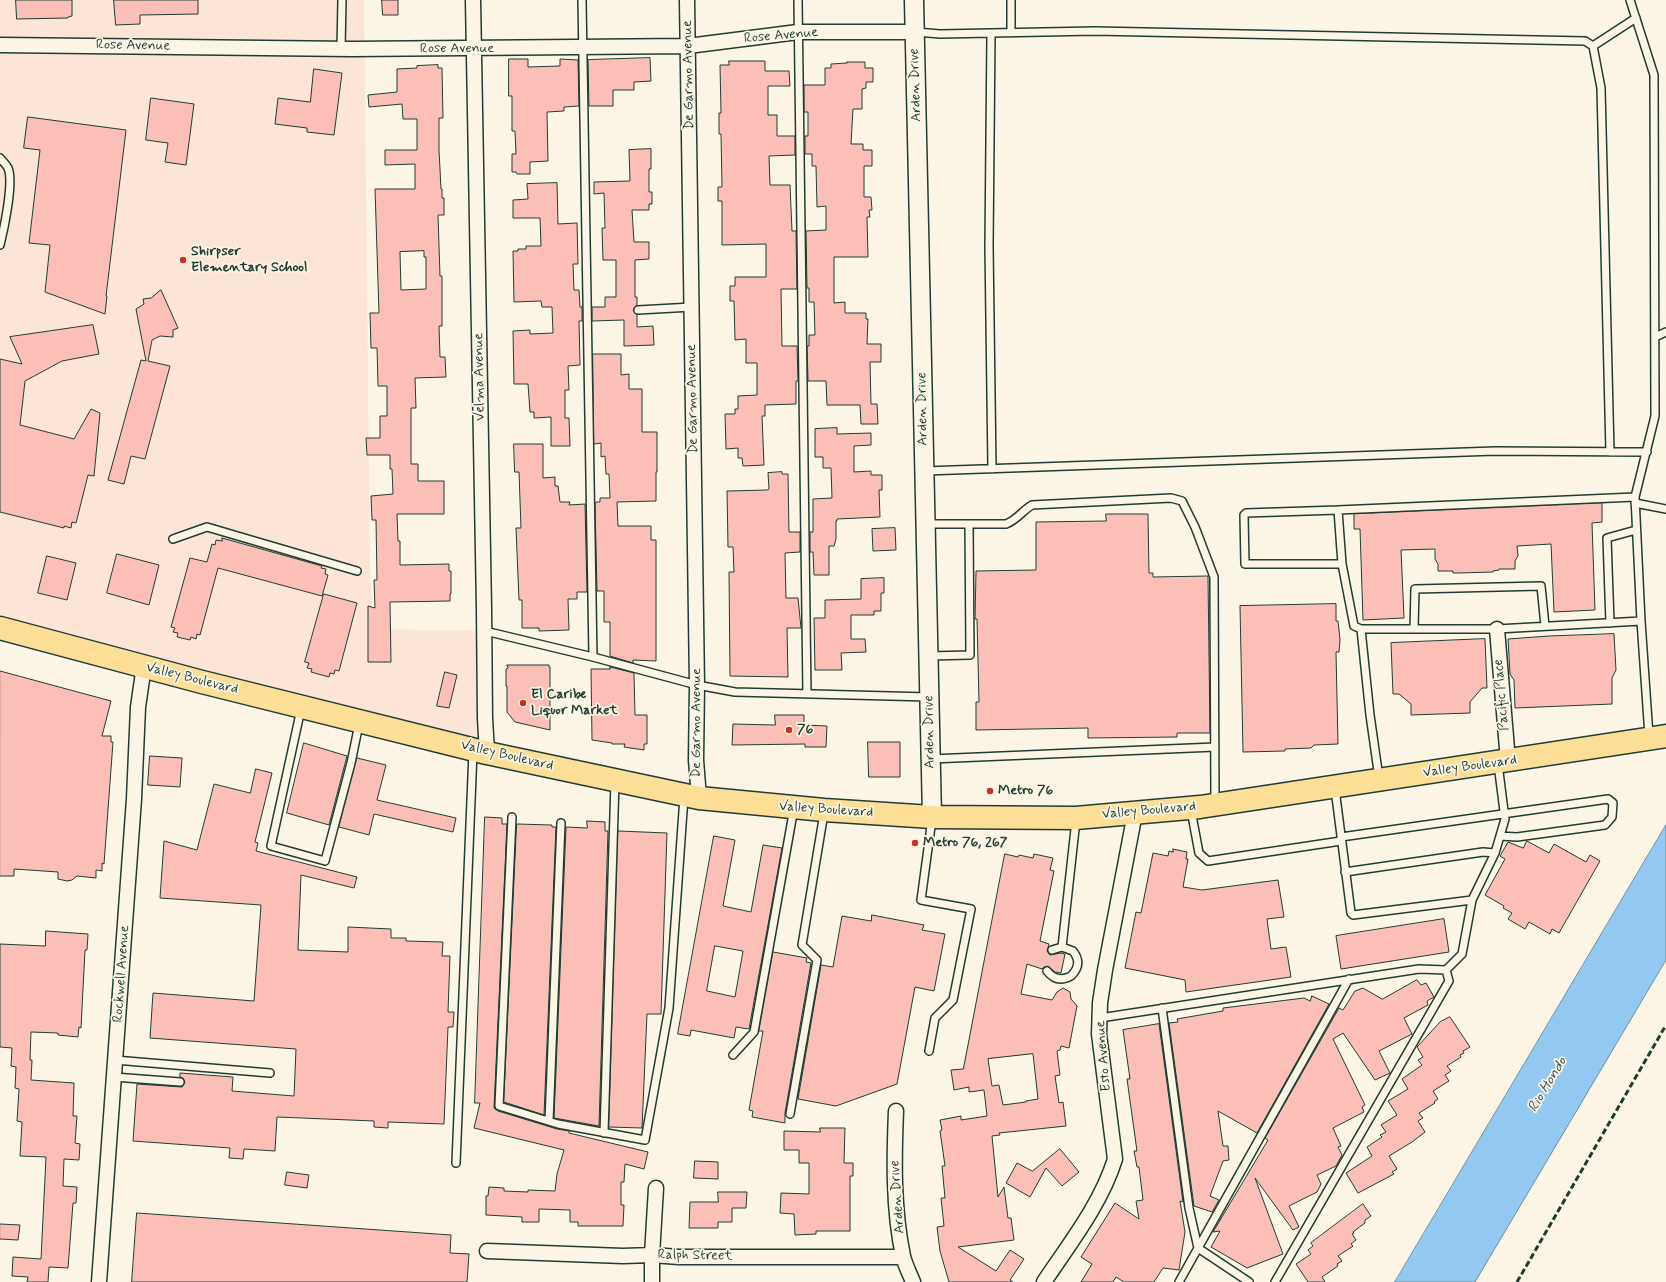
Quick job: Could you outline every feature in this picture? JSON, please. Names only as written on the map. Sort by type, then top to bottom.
[{"type":"main road","name":"Valley Boulevard","points":[[0,628],[480,751],[691,796],[824,810],[932,817],[1076,818],[1136,813],[1215,805],[1658,738]]},
{"type":"street","name":"Velma Avenue","points":[[473,0],[485,631],[485,718],[480,751]]},
{"type":"street","name":"De Garmo Avenue","points":[[687,0],[697,686],[696,760],[691,796]]},
{"type":"street","name":"Arden Drive","points":[[914,0],[932,817]]},
{"type":"street","name":"Rose Avenue","points":[[0,45],[341,49],[688,46],[798,32],[914,32]]},
{"type":"street","name":"Pacific Place","points":[[1497,629],[1503,762]]},
{"type":"street","name":"Rockwell Avenue","points":[[99,1282],[134,799],[138,706],[144,666]]},
{"type":"street","name":"Esto Avenue","points":[[1044,1282],[1100,1195],[1109,1178],[1116,1159],[1100,1042],[1100,1018],[1105,970],[1136,813]]},
{"type":"street","name":"Arden Drive","points":[[896,1111],[894,1156],[896,1205],[903,1257],[913,1282]]},
{"type":"street","points":[[652,1282],[656,1188]]},
{"type":"street","name":"Ralph Street","points":[[487,1252],[624,1256],[652,1255],[679,1257],[903,1257]]},
{"type":"lane","points":[[341,49],[342,0]]},
{"type":"lane","points":[[582,0],[594,657]]},
{"type":"lane","points":[[798,0],[807,694]]},
{"type":"lane","points":[[1011,0],[1011,33]]},
{"type":"lane","points":[[1630,0],[1654,75],[1655,416],[1635,500],[1641,621],[1658,738]]},
{"type":"lane","points":[[1593,46],[1636,18]]},
{"type":"lane","points":[[914,32],[940,34],[991,34],[1095,31],[1585,41],[1593,46],[1602,88],[1610,452]]},
{"type":"lane","points":[[991,34],[989,246],[992,469]]},
{"type":"lane","points":[[0,158],[8,168],[9,186],[0,244]]},
{"type":"lane","points":[[638,310],[692,307]]},
{"type":"lane","points":[[1655,337],[1666,332]]},
{"type":"lane","points":[[925,471],[1495,451],[1647,452]]},
{"type":"lane","points":[[926,524],[1006,524],[1015,521],[1025,510],[1032,506],[1171,498],[1182,501],[1195,527],[1214,577],[1215,805]]},
{"type":"lane","points":[[1342,564],[1245,564],[1244,515],[1246,513],[1635,500],[1666,508]]},
{"type":"lane","points":[[1338,510],[1342,564],[1354,626],[1361,629],[1497,629],[1641,621]]},
{"type":"lane","points":[[929,656],[970,655],[969,524]]},
{"type":"lane","points":[[173,539],[207,527],[356,571]]},
{"type":"lane","points":[[1610,623],[1607,538],[1636,530]]},
{"type":"lane","points":[[1414,629],[1416,589],[1541,586],[1545,626]]},
{"type":"lane","points":[[1361,629],[1370,715],[1380,780]]},
{"type":"lane","points":[[485,631],[594,657],[697,686],[735,692],[930,697]]},
{"type":"lane","points":[[302,706],[271,846],[325,861],[351,763],[360,721]]},
{"type":"lane","points":[[931,759],[1215,747]]},
{"type":"lane","points":[[456,1163],[480,751]]},
{"type":"lane","points":[[1100,1018],[1418,969],[1446,970],[1462,954],[1472,900],[1495,854],[1506,819],[1503,762]]},
{"type":"lane","points":[[604,1133],[615,780]]},
{"type":"lane","points":[[1334,787],[1350,910],[1353,915],[1472,900]]},
{"type":"lane","points":[[512,817],[499,1106],[549,1121],[645,1140],[669,1008],[691,796]]},
{"type":"lane","points":[[1191,808],[1199,853],[1208,861],[1505,813],[1608,800],[1612,803],[1612,817],[1605,825],[1517,837],[1500,836]]},
{"type":"lane","points":[[733,1055],[754,1032],[794,808]]},
{"type":"lane","points":[[790,1114],[817,960],[802,946],[824,810]]},
{"type":"lane","points":[[929,1051],[935,1018],[953,1000],[971,909],[921,900],[932,817]]},
{"type":"lane","points":[[1062,947],[1076,818]]},
{"type":"lane","points":[[549,1121],[561,823]]},
{"type":"lane","points":[[1345,872],[1483,852],[1495,854]]},
{"type":"lane","points":[[1047,971],[1050,975],[1061,980],[1072,976],[1075,972],[1078,961],[1076,955],[1068,948],[1062,947],[1052,950]]},
{"type":"lane","points":[[1275,1282],[1449,981],[1446,970]]},
{"type":"lane","points":[[1179,1282],[1349,979]]},
{"type":"lane","points":[[1162,1008],[1189,1208],[1198,1248],[1250,1282]]},
{"type":"lane","points":[[115,1060],[270,1073]]},
{"type":"lane","points":[[114,1077],[180,1082]]},
{"type":"shaded area","name":"Shirpser Elementary School","points":[[0,0],[364,0],[370,566],[373,629],[485,631],[487,753],[0,628]]},
{"type":"water","name":"Rio Hondo","points":[[1666,825],[1666,960],[1475,1282],[1395,1282]]},
{"type":"building","points":[[16,0],[72,0],[72,16],[68,18],[17,19]]},
{"type":"building","points":[[114,0],[198,0],[198,14],[140,15],[140,24],[116,25]]},
{"type":"building","points":[[382,0],[398,0],[398,15],[383,15]]},
{"type":"building","points":[[650,58],[651,81],[634,82],[634,90],[613,90],[613,106],[589,106],[588,60]]},
{"type":"building","points":[[509,59],[528,59],[528,67],[560,66],[560,59],[578,60],[579,106],[564,107],[564,111],[547,112],[548,161],[530,162],[530,174],[517,174],[516,172],[512,172],[512,154],[516,154],[515,131],[512,131],[512,96],[509,96]]},
{"type":"building","points":[[729,61],[765,61],[765,71],[789,71],[790,86],[768,86],[768,115],[777,115],[777,136],[795,136],[795,155],[769,156],[770,185],[790,185],[792,231],[796,231],[797,289],[781,289],[782,346],[797,346],[798,381],[796,381],[796,404],[765,405],[765,416],[762,416],[764,465],[743,466],[742,458],[738,458],[738,448],[726,449],[725,414],[735,414],[735,409],[738,409],[738,396],[757,395],[757,363],[746,363],[746,339],[735,340],[734,301],[730,301],[730,286],[735,286],[735,277],[766,277],[766,244],[722,245],[722,201],[718,201],[718,187],[722,187],[721,134],[719,134],[719,113],[721,113],[720,65],[729,65]]},
{"type":"building","points":[[865,62],[865,68],[873,68],[873,82],[866,82],[866,88],[862,89],[862,109],[853,109],[851,144],[863,144],[863,150],[872,150],[872,166],[864,166],[864,197],[871,197],[872,210],[869,210],[870,217],[867,217],[868,257],[834,257],[834,303],[845,302],[845,313],[866,313],[866,319],[868,319],[867,344],[881,344],[881,362],[870,362],[871,404],[877,404],[878,424],[861,424],[860,405],[827,405],[826,381],[808,381],[807,346],[809,346],[809,335],[815,335],[814,302],[809,302],[809,288],[807,288],[806,231],[826,230],[826,206],[817,207],[816,166],[812,166],[812,154],[805,154],[805,136],[808,136],[808,112],[804,112],[804,85],[825,85],[825,68],[831,68],[831,64]]},
{"type":"building","points":[[438,65],[438,68],[442,68],[443,118],[439,118],[439,150],[441,189],[442,198],[444,198],[444,215],[438,215],[440,276],[442,276],[442,326],[439,326],[440,357],[445,357],[446,377],[415,378],[416,408],[411,408],[411,464],[418,464],[418,481],[444,481],[444,514],[397,514],[398,541],[400,541],[400,565],[449,564],[449,571],[451,571],[451,594],[450,601],[390,602],[391,662],[368,662],[368,606],[375,608],[374,580],[377,580],[376,520],[372,520],[371,496],[393,494],[390,455],[367,455],[366,438],[380,438],[380,416],[387,416],[387,386],[378,386],[377,348],[371,348],[370,313],[379,313],[375,189],[415,189],[415,164],[385,165],[385,150],[417,150],[417,119],[403,119],[402,104],[369,107],[368,95],[397,92],[397,69],[417,68],[417,66]],"holes":[[[424,251],[424,257],[426,257],[426,289],[401,290],[400,252]]]},
{"type":"building","points":[[314,69],[342,73],[334,135],[307,132],[307,128],[275,124],[278,98],[310,102]]},
{"type":"building","points":[[151,98],[194,104],[186,165],[165,162],[168,143],[146,140]]},
{"type":"building","points":[[28,117],[126,130],[105,314],[45,292],[50,245],[29,243],[40,150],[24,148]]},
{"type":"building","points":[[651,149],[649,192],[652,192],[652,204],[649,204],[649,210],[632,210],[634,242],[649,242],[649,259],[635,260],[635,297],[637,297],[637,305],[633,310],[637,315],[637,327],[653,326],[654,345],[624,346],[624,320],[592,321],[592,307],[605,307],[605,297],[616,297],[616,260],[603,260],[602,228],[605,228],[604,193],[594,194],[594,182],[630,181],[629,150]]},
{"type":"building","points":[[557,183],[558,224],[577,223],[578,264],[573,264],[574,290],[579,290],[580,307],[582,307],[582,321],[579,321],[580,365],[568,366],[569,390],[565,390],[565,418],[569,418],[570,446],[551,446],[551,417],[534,418],[534,412],[530,412],[528,384],[514,384],[513,331],[530,330],[530,334],[553,333],[552,307],[542,307],[541,301],[514,302],[513,251],[518,251],[518,249],[526,249],[526,246],[541,246],[540,218],[513,218],[513,200],[528,199],[527,184]]},
{"type":"building","points":[[161,290],[178,328],[173,330],[173,337],[160,336],[152,340],[148,361],[170,366],[145,459],[131,456],[124,484],[108,480],[141,360],[146,361],[136,309],[144,304],[143,299],[151,298]]},
{"type":"building","points":[[93,325],[99,354],[62,361],[25,381],[20,425],[74,439],[91,409],[100,413],[94,476],[88,475],[76,523],[72,522],[71,528],[64,526],[64,528],[0,512],[0,359],[22,364],[10,337]]},
{"type":"building","points":[[593,354],[621,354],[621,375],[629,374],[629,389],[642,389],[642,432],[657,432],[656,501],[617,502],[618,526],[651,526],[651,540],[656,540],[656,661],[633,660],[633,663],[610,656],[610,622],[604,622],[604,591],[597,591],[595,504],[596,502],[600,502],[600,498],[610,498],[609,474],[606,474],[605,456],[601,457],[601,443],[594,444]]},
{"type":"building","points":[[837,428],[837,434],[871,433],[871,445],[854,446],[854,472],[871,471],[871,475],[882,475],[882,490],[879,490],[880,517],[837,519],[836,539],[834,546],[829,546],[829,575],[814,575],[813,552],[810,552],[810,532],[813,532],[813,499],[832,498],[831,468],[823,468],[823,457],[815,457],[815,429]]},
{"type":"building","points":[[514,444],[543,444],[543,478],[555,477],[555,486],[558,486],[560,502],[570,502],[569,505],[585,504],[587,592],[577,592],[577,599],[568,599],[569,630],[539,631],[539,628],[522,628],[522,600],[519,600],[516,528],[521,528],[519,472],[515,472]]},
{"type":"building","points":[[782,472],[782,474],[788,474],[789,532],[800,532],[800,552],[785,553],[786,598],[798,598],[801,628],[787,628],[788,677],[730,676],[729,572],[734,572],[733,547],[728,547],[727,491],[767,490],[769,489],[768,473]]},
{"type":"building","points":[[1602,503],[1602,522],[1592,523],[1595,610],[1554,612],[1551,544],[1517,546],[1518,556],[1515,561],[1515,569],[1499,569],[1493,572],[1453,573],[1453,571],[1438,571],[1438,564],[1435,559],[1435,549],[1401,550],[1404,618],[1363,620],[1360,529],[1354,529],[1354,514]]},
{"type":"building","points":[[1106,514],[1148,514],[1149,573],[1153,573],[1153,577],[1208,576],[1210,733],[1177,733],[1177,737],[1088,738],[1088,728],[976,730],[976,702],[979,702],[977,619],[975,619],[976,571],[1036,570],[1036,522],[1106,521]]},
{"type":"building","points":[[895,528],[896,550],[873,551],[872,529]]},
{"type":"building","points":[[222,538],[322,566],[321,568],[326,569],[325,574],[328,575],[322,596],[218,568],[200,635],[197,634],[196,639],[191,637],[190,640],[177,637],[178,633],[173,632],[175,628],[171,627],[190,558],[207,562],[212,544],[215,545],[216,540],[222,541]]},
{"type":"building","points":[[117,554],[159,565],[149,605],[107,593]]},
{"type":"building","points":[[47,556],[76,563],[67,600],[38,593]]},
{"type":"building","points":[[884,578],[884,593],[881,593],[881,611],[874,611],[874,615],[851,615],[851,639],[865,639],[866,652],[841,653],[842,670],[815,670],[814,618],[825,618],[825,600],[861,599],[861,579]]},
{"type":"building","points":[[324,594],[357,603],[339,671],[335,670],[334,674],[330,673],[329,677],[311,672],[312,669],[307,668],[309,663],[305,662]]},
{"type":"building","points":[[1336,604],[1336,621],[1338,621],[1340,640],[1339,652],[1336,652],[1338,744],[1314,745],[1311,748],[1285,749],[1285,751],[1243,752],[1240,606]]},
{"type":"building","points":[[1614,634],[1616,670],[1612,678],[1612,704],[1515,708],[1514,680],[1510,674],[1508,639]]},
{"type":"building","points":[[1485,639],[1487,688],[1482,688],[1470,702],[1470,713],[1411,715],[1411,704],[1399,694],[1393,694],[1391,643]]},
{"type":"building","points":[[507,665],[549,665],[550,730],[515,722],[507,712]]},
{"type":"building","points":[[610,667],[634,673],[635,715],[647,715],[647,744],[644,744],[644,750],[624,747],[625,744],[612,744],[592,740],[591,669],[610,669]]},
{"type":"building","points":[[0,671],[111,701],[102,736],[111,736],[111,742],[113,742],[104,864],[102,863],[102,871],[96,870],[96,878],[77,876],[72,880],[67,881],[58,879],[58,872],[14,869],[14,876],[0,876]]},
{"type":"building","points":[[445,672],[457,675],[449,708],[437,706]]},
{"type":"building","points":[[775,715],[804,715],[804,725],[827,726],[826,747],[805,747],[805,744],[732,745],[733,724],[775,725]]},
{"type":"building","points":[[868,742],[900,742],[900,777],[869,777]]},
{"type":"building","points":[[304,743],[347,756],[329,825],[287,813]]},
{"type":"building","points":[[150,756],[182,758],[180,787],[148,785]]},
{"type":"building","points":[[357,758],[386,765],[377,800],[456,818],[453,832],[374,814],[369,835],[339,827]]},
{"type":"building","points":[[256,769],[272,773],[255,842],[258,843],[256,851],[357,877],[354,888],[301,875],[298,950],[348,952],[348,927],[391,929],[391,938],[406,938],[406,941],[443,942],[442,956],[450,956],[448,1012],[454,1012],[453,1027],[448,1027],[444,1124],[388,1122],[388,1128],[374,1127],[374,1121],[277,1117],[275,1151],[244,1149],[243,1159],[229,1158],[230,1148],[133,1141],[137,1084],[182,1087],[185,1082],[183,1078],[180,1077],[180,1073],[233,1077],[232,1091],[294,1096],[296,1049],[150,1038],[153,993],[254,1001],[261,905],[160,898],[164,841],[197,850],[214,784],[250,793]]},
{"type":"building","points":[[485,817],[502,818],[502,824],[507,824],[494,1108],[498,1111],[557,1129],[569,1131],[569,1133],[648,1152],[644,1169],[625,1164],[624,1182],[621,1182],[621,1205],[624,1205],[623,1226],[578,1226],[578,1222],[570,1222],[570,1210],[539,1209],[539,1222],[522,1222],[522,1217],[486,1215],[486,1196],[488,1196],[489,1187],[504,1188],[504,1191],[555,1191],[557,1174],[564,1150],[474,1128],[480,1103],[475,1103]]},
{"type":"building","points":[[587,821],[605,822],[605,831],[608,831],[599,1126],[554,1118],[566,827],[587,828]]},
{"type":"building","points":[[517,824],[552,825],[552,827],[556,827],[544,1115],[504,1102]]},
{"type":"building","points":[[618,831],[667,833],[661,1014],[647,1014],[642,1128],[609,1127]]},
{"type":"building","points":[[714,836],[735,840],[723,906],[751,912],[763,845],[782,848],[749,1029],[736,1027],[734,1038],[691,1030],[690,1036],[678,1034]],"holes":[[[715,946],[743,951],[735,997],[707,991]]]},
{"type":"building","points":[[1527,841],[1549,853],[1554,844],[1586,862],[1590,855],[1600,861],[1559,933],[1552,929],[1550,934],[1529,922],[1525,929],[1508,919],[1512,913],[1503,908],[1504,906],[1485,895],[1505,859],[1500,856],[1508,842],[1523,848]]},
{"type":"building","points":[[1173,849],[1187,852],[1186,859],[1188,859],[1183,887],[1202,890],[1278,880],[1284,917],[1267,919],[1271,949],[1286,947],[1291,977],[1186,992],[1185,980],[1125,968],[1136,912],[1141,913],[1153,853],[1168,856],[1169,851],[1173,852]]},
{"type":"building","points":[[1005,854],[1033,858],[1034,854],[1053,858],[1050,870],[1054,871],[1040,941],[1049,944],[1047,951],[1050,955],[1061,953],[1065,954],[1061,973],[1055,972],[1048,966],[1042,969],[1027,964],[1021,994],[1052,1000],[1057,992],[1063,988],[1070,992],[1071,999],[1077,1006],[1069,1048],[1061,1046],[1060,1050],[1057,1051],[1060,1075],[1055,1076],[1059,1103],[1063,1102],[1066,1126],[999,1133],[1000,1135],[992,1136],[998,1197],[1004,1187],[1008,1218],[1011,1218],[1014,1240],[958,1247],[996,1271],[1010,1250],[1024,1259],[1010,1280],[1013,1282],[949,1282],[940,1251],[937,1227],[944,1226],[941,1198],[945,1198],[942,1166],[945,1166],[940,1120],[961,1116],[961,1120],[987,1116],[984,1090],[969,1092],[969,1087],[954,1090],[951,1070],[963,1069]],"holes":[[[1033,1054],[1038,1099],[1003,1105],[999,1085],[992,1086],[988,1059]]]},
{"type":"building","points":[[872,915],[924,925],[922,930],[945,934],[934,991],[915,987],[897,1084],[836,1106],[798,1099],[821,965],[833,967],[842,916],[871,921]]},
{"type":"building","points":[[1444,919],[1449,952],[1341,969],[1336,936]]},
{"type":"building","points":[[46,931],[88,934],[87,950],[85,950],[81,1028],[79,1027],[78,1037],[58,1035],[58,1033],[31,1032],[31,1080],[74,1083],[73,1116],[77,1116],[75,1143],[80,1144],[79,1160],[64,1159],[63,1186],[77,1187],[76,1203],[73,1203],[68,1268],[49,1267],[48,1282],[27,1282],[28,1277],[12,1276],[13,1257],[41,1259],[46,1157],[20,1156],[22,1122],[17,1121],[19,1089],[15,1088],[16,1067],[11,1066],[12,1048],[0,1047],[0,944],[45,946]]},
{"type":"building","points":[[773,952],[807,958],[806,962],[811,963],[785,1113],[785,1123],[752,1117],[753,1111],[749,1110],[763,1031],[759,1031]]},
{"type":"building","points":[[1417,980],[1421,985],[1426,983],[1434,997],[1427,1001],[1428,1005],[1404,1018],[1412,1034],[1379,1051],[1390,1073],[1375,1080],[1343,1033],[1333,1039],[1365,1105],[1362,1107],[1364,1112],[1333,1128],[1341,1146],[1338,1147],[1342,1155],[1336,1166],[1317,1175],[1321,1184],[1317,1192],[1289,1206],[1299,1227],[1293,1230],[1255,1178],[1283,1254],[1247,1268],[1211,1247],[1220,1231],[1213,1232],[1268,1140],[1265,1138],[1339,1008],[1343,1010],[1355,991],[1363,988],[1382,999]]},
{"type":"building","points":[[1312,996],[1329,1004],[1257,1133],[1218,1111],[1223,1146],[1228,1146],[1229,1160],[1223,1161],[1210,1196],[1219,1200],[1212,1212],[1194,1206],[1169,1023],[1178,1022],[1177,1019],[1223,1011],[1223,1008],[1304,998],[1310,1001]]},
{"type":"building","points":[[1450,1017],[1470,1047],[1463,1051],[1464,1053],[1460,1055],[1461,1057],[1447,1066],[1451,1071],[1445,1075],[1449,1081],[1433,1091],[1438,1099],[1434,1102],[1435,1103],[1419,1113],[1423,1118],[1418,1121],[1425,1132],[1389,1156],[1397,1169],[1392,1172],[1394,1174],[1358,1193],[1346,1173],[1372,1156],[1367,1147],[1382,1137],[1380,1135],[1386,1132],[1381,1125],[1397,1115],[1388,1101],[1408,1089],[1402,1079],[1422,1065],[1418,1060],[1423,1057],[1417,1047],[1440,1022]]},
{"type":"building","points":[[1159,1024],[1183,1202],[1180,1201],[1185,1232],[1179,1270],[1163,1268],[1154,1282],[1124,1282],[1116,1277],[1113,1282],[1081,1282],[1092,1264],[1081,1257],[1115,1203],[1139,1219],[1136,1201],[1143,1200],[1139,1167],[1137,1167],[1134,1151],[1137,1151],[1127,1079],[1130,1079],[1123,1030]]},
{"type":"building","points":[[820,1128],[845,1128],[844,1163],[853,1163],[853,1176],[850,1176],[850,1231],[816,1231],[816,1234],[795,1235],[794,1214],[780,1213],[781,1193],[809,1194],[809,1163],[799,1163],[799,1150],[784,1150],[784,1131],[820,1132]]},
{"type":"building","points":[[1060,1149],[1079,1172],[1062,1186],[1046,1168],[1030,1197],[1006,1183],[1017,1163],[1032,1171]]},
{"type":"building","points":[[695,1161],[718,1162],[718,1179],[694,1178]]},
{"type":"building","points":[[287,1172],[309,1175],[307,1188],[285,1185]]},
{"type":"building","points":[[718,1192],[747,1192],[746,1208],[732,1208],[732,1222],[718,1222],[718,1228],[689,1228],[690,1202],[718,1202]]},
{"type":"building","points":[[1363,1204],[1371,1216],[1365,1220],[1365,1223],[1353,1232],[1354,1233],[1352,1234],[1356,1240],[1351,1244],[1353,1246],[1338,1256],[1342,1261],[1337,1264],[1338,1266],[1322,1277],[1325,1282],[1308,1282],[1296,1264],[1311,1254],[1308,1250],[1313,1246],[1311,1243]]},
{"type":"building","points":[[137,1213],[451,1235],[450,1253],[469,1254],[467,1282],[132,1282]]},
{"type":"building","points":[[0,1224],[20,1225],[18,1240],[0,1239]]},
{"type":"railway","points":[[1517,1282],[1666,1025]]},
{"type":"place","name":"Shirpser Elementary School","points":[[183,260]]},
{"type":"place","name":"El Caribe Liquor Market","points":[[523,703]]},
{"type":"place","name":"76","points":[[789,730]]},
{"type":"place","name":"Metro 76","points":[[990,791]]},
{"type":"place","name":"Metro 76, 267","points":[[915,843]]}]
